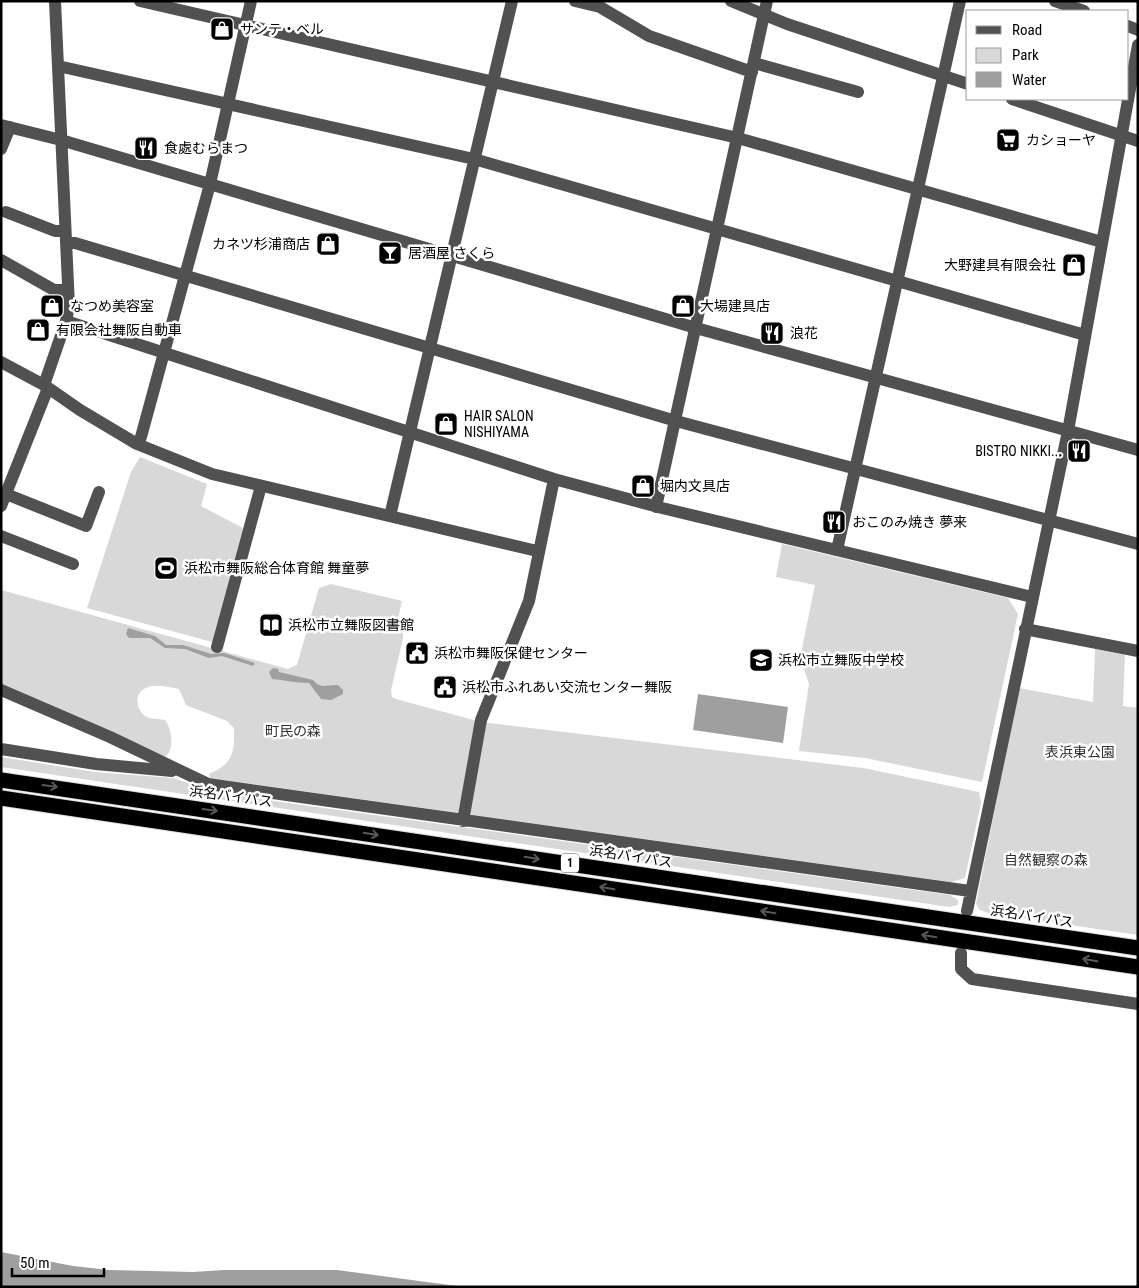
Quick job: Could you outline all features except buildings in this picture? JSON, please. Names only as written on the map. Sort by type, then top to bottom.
[{"type":"highway","name":"浜名バイパス","points":[[1,780],[1138,948]]},
{"type":"highway","name":"1","points":[[1,798],[1138,967]]},
{"type":"street","points":[[55,1],[69,306],[46,387],[7,476],[4,500],[86,526],[100,492]]},
{"type":"street","points":[[140,1],[738,138],[1102,242]]},
{"type":"street","points":[[137,444],[210,184],[251,1]]},
{"type":"street","points":[[390,516],[512,1]]},
{"type":"street","points":[[575,1],[602,4],[649,36],[753,67],[858,92]]},
{"type":"street","points":[[731,1],[764,15],[966,83]]},
{"type":"street","points":[[656,506],[767,1]]},
{"type":"street","points":[[837,550],[960,1]]},
{"type":"street","points":[[1055,1],[1081,10]]},
{"type":"street","points":[[1129,93],[1138,45]]},
{"type":"street","points":[[58,66],[474,159],[1086,335]]},
{"type":"street","points":[[1015,100],[1138,141]]},
{"type":"street","points":[[967,910],[1068,431],[1128,100]]},
{"type":"street","points":[[1,149],[6,126],[61,140],[696,328],[1138,450]]},
{"type":"street","points":[[6,212],[55,231],[75,243],[676,421],[1138,544]]},
{"type":"street","points":[[1,260],[54,290],[68,290]]},
{"type":"street","points":[[66,321],[554,479],[656,506],[1032,597]]},
{"type":"street","points":[[1,362],[46,387],[137,444],[212,474],[538,551]]},
{"type":"street","points":[[462,821],[481,720],[529,601],[554,479]]},
{"type":"street","points":[[217,647],[262,486]]},
{"type":"street","points":[[1,536],[73,564]]},
{"type":"street","points":[[1025,629],[1138,651]]},
{"type":"street","points":[[1,690],[110,737],[208,784],[970,891]]},
{"type":"street","points":[[1,750],[96,764],[180,771]]},
{"type":"street","points":[[961,953],[961,968],[972,979],[1138,1004]]},
{"type":"green space","name":"浜松市舞阪総合体育館 舞童夢","points":[[140,457],[207,484],[201,506],[243,528],[212,642],[87,608],[131,472]]},
{"type":"green space","points":[[782,544],[1008,598],[1018,614],[982,782],[865,758],[799,751],[809,684],[800,658],[815,585],[776,577]]},
{"type":"green space","name":"町民の森","points":[[331,584],[402,601],[397,623],[403,628],[403,638],[391,690],[392,697],[396,699],[481,722],[863,768],[979,792],[981,803],[965,878],[951,882],[210,778],[209,774],[223,766],[233,751],[234,728],[227,721],[186,705],[179,689],[161,686],[147,687],[140,692],[137,700],[139,709],[145,716],[165,720],[167,724],[171,734],[171,745],[165,757],[1,684],[1,590],[288,669],[297,665],[319,588]]},
{"type":"green space","points":[[1095,649],[1125,655],[1123,706],[1138,708],[1138,935],[988,913],[980,910],[976,904],[1019,688],[1093,702]]},
{"type":"green space","points":[[1,757],[95,772],[173,778],[217,793],[950,895],[958,900],[958,905],[949,907],[1,767]]},
{"type":"water","points":[[128,628],[155,636],[166,645],[183,645],[211,654],[224,653],[255,663],[253,666],[222,656],[209,658],[185,649],[165,648],[150,638],[129,638],[126,634]]},
{"type":"water","points":[[273,668],[278,669],[279,672],[313,680],[322,686],[338,685],[343,690],[343,694],[331,700],[321,699],[309,683],[272,679],[269,672]]},
{"type":"water","points":[[698,694],[788,707],[783,743],[693,730]]},
{"type":"water","points":[[1,1252],[73,1266],[109,1270],[193,1272],[224,1270],[337,1270],[464,1287],[1,1287]]},
{"type":"place","name":"サンテ・ベル","points":[[222,29]]},
{"type":"place","name":"カショーヤ","points":[[1008,140]]},
{"type":"place","name":"食處むらまつ","points":[[146,148]]},
{"type":"place","name":"カネツ杉浦商店","points":[[328,244]]},
{"type":"place","name":"居酒屋 さくら","points":[[390,253]]},
{"type":"place","name":"大野建具有限会社","points":[[1074,265]]},
{"type":"place","name":"なつめ美容室","points":[[52,306]]},
{"type":"place","name":"大場建具店","points":[[683,306]]},
{"type":"place","name":"有限会社舞阪自動車","points":[[38,330]]},
{"type":"place","name":"浪花","points":[[772,333]]},
{"type":"place","name":"HAIR SALON NISHIYAMA","points":[[446,424]]},
{"type":"place","name":"BISTRO NIKKI...","points":[[1079,451]]},
{"type":"place","name":"堀内文具店","points":[[643,486]]},
{"type":"place","name":"おこのみ焼き 夢来","points":[[834,522]]},
{"type":"place","name":"浜松市舞阪総合体育館 舞童夢","points":[[166,568]]},
{"type":"place","name":"浜松市立舞阪図書館","points":[[271,625]]},
{"type":"place","name":"浜松市舞阪保健センター","points":[[417,653]]},
{"type":"place","name":"浜松市立舞阪中学校","points":[[761,660]]},
{"type":"place","name":"浜松市ふれあい交流センター舞阪","points":[[445,687]]},
{"type":"park label","name":"表浜東公園","points":[[1080,752]]},
{"type":"park label","name":"自然観察の森","points":[[1046,860]]}]
